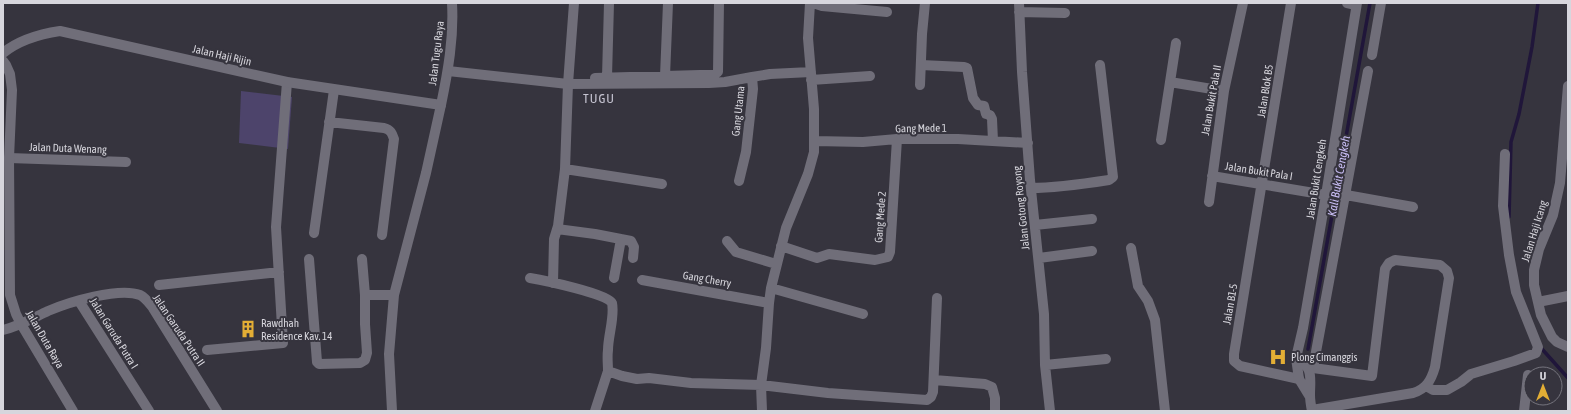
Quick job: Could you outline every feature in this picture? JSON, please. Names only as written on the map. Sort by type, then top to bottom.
[{"type":"street","name":"Jalan Tugu Raya","points":[[392,411],[389,354],[394,295],[426,173],[448,71],[453,34],[452,3]]},
{"type":"street","points":[[553,283],[555,273],[554,239],[557,229],[565,169],[568,84],[574,3]]},
{"type":"street","points":[[607,77],[609,3]]},
{"type":"street","points":[[665,76],[668,3]]},
{"type":"street","points":[[568,84],[578,79],[607,77],[713,75],[718,72],[719,3]]},
{"type":"street","points":[[762,411],[761,385],[771,288],[776,264],[792,211],[812,163],[815,141],[808,38],[810,3]]},
{"type":"street","points":[[813,3],[822,6],[887,12]]},
{"type":"street","points":[[920,85],[925,3]]},
{"type":"street","name":"Jalan Bukit Pala II","points":[[1209,202],[1224,91],[1243,3]]},
{"type":"street","name":"Jalan Blok B5","points":[[1262,183],[1291,3]]},
{"type":"street","points":[[1372,55],[1381,3]]},
{"type":"street","name":"Jalan Bukit Cengkeh","points":[[1310,397],[1299,379],[1296,358],[1303,328],[1326,195],[1353,4]]},
{"type":"street","points":[[1019,8],[1064,13]]},
{"type":"street","name":"Jalan Gotong Royong","points":[[1019,8],[1022,72],[1031,188],[1044,314],[1045,366],[1050,411]]},
{"type":"street","name":"Jalan Haji Rijin","points":[[3,53],[18,44],[44,33],[60,31],[287,82],[441,105]]},
{"type":"street","points":[[1160,140],[1176,44]]},
{"type":"street","name":"Jalan Duta Raya","points":[[3,61],[10,74],[12,90],[9,158],[9,283],[13,306],[21,324],[73,411]]},
{"type":"street","points":[[921,65],[967,68],[973,98],[978,105],[984,106],[986,114],[992,119],[993,141]]},
{"type":"street","points":[[1031,188],[1081,184],[1109,180],[1113,177],[1100,65]]},
{"type":"street","name":"Jalan Bukit Cengkeh","points":[[1312,411],[1310,397],[1311,368],[1346,195],[1368,70]]},
{"type":"street","points":[[448,71],[568,84],[709,83],[725,82],[752,77]]},
{"type":"street","name":"Gang Utama","points":[[739,181],[746,152],[753,89],[752,77],[770,74],[870,76]]},
{"type":"street","points":[[207,350],[283,343],[276,227],[287,82]]},
{"type":"street","points":[[1170,82],[1224,91]]},
{"type":"street","name":"Jalan Haji Icang","points":[[1568,86],[1560,183],[1553,215],[1539,249],[1534,270],[1534,285],[1541,316],[1552,337],[1557,342],[1568,347]]},
{"type":"street","points":[[314,233],[334,90]]},
{"type":"street","points":[[329,122],[384,128],[389,129],[392,133],[394,139],[382,235]]},
{"type":"street","name":"Gang Mede 1","points":[[815,141],[863,142],[897,139],[1028,143]]},
{"type":"street","name":"Gang Mede 2","points":[[782,246],[817,258],[829,254],[875,260],[888,258],[890,252],[897,139]]},
{"type":"street","points":[[1426,386],[1433,390],[1447,390],[1471,374],[1514,361],[1536,353],[1538,350],[1516,292],[1509,255],[1502,206],[1506,154]]},
{"type":"street","name":"Jalan Duta Wenang","points":[[9,158],[126,162]]},
{"type":"street","points":[[565,169],[662,184]]},
{"type":"street","name":"Jalan Bukit Pala I","points":[[1212,176],[1262,183],[1326,195]]},
{"type":"street","name":"Jalan B1-5","points":[[1262,183],[1234,361],[1240,366],[1299,379]]},
{"type":"street","points":[[1346,195],[1413,207]]},
{"type":"street","points":[[1035,225],[1092,219]]},
{"type":"street","points":[[557,229],[621,239],[633,243],[633,258]]},
{"type":"street","points":[[614,278],[621,239]]},
{"type":"street","points":[[727,241],[736,252],[776,264]]},
{"type":"street","points":[[1130,248],[1138,286],[1148,300],[1155,320],[1165,411]]},
{"type":"street","points":[[1039,258],[1092,252]]},
{"type":"street","points":[[309,259],[317,362],[319,364],[360,363],[365,360],[367,353],[362,259]]},
{"type":"street","points":[[1296,358],[1311,368],[1372,376],[1386,266],[1394,260],[1440,266],[1447,271],[1449,278],[1435,367],[1430,381],[1426,386],[1413,393],[1312,411]]},
{"type":"street","points":[[159,285],[279,272]]},
{"type":"street","points":[[530,278],[593,293],[612,302],[608,350],[608,371],[595,411]]},
{"type":"street","name":"Gang Cherry","points":[[642,280],[769,303]]},
{"type":"street","points":[[771,288],[863,314]]},
{"type":"street","name":"Jalan Garuda Putra II","points":[[79,301],[111,293],[141,295],[147,300],[217,411]]},
{"type":"street","points":[[365,295],[394,295]]},
{"type":"street","points":[[1538,302],[1568,296]]},
{"type":"street","points":[[608,371],[622,376],[691,383],[761,385],[828,393],[927,400],[931,397],[933,392],[937,298]]},
{"type":"street","name":"Jalan Garuda Putra I","points":[[3,330],[21,324],[49,311],[79,301],[148,411]]},
{"type":"street","points":[[1045,366],[1106,360]]},
{"type":"street","points":[[934,380],[985,384],[992,387],[995,398],[994,411]]},
{"type":"shaded area","points":[[241,91],[292,97],[288,149],[239,143]]},
{"type":"waterway","name":"Kali Bukit Cengkeh","points":[[1308,349],[1370,3]]},
{"type":"waterway","points":[[1509,217],[1511,142],[1519,114],[1532,47],[1538,3]]},
{"type":"waterway","points":[[1540,345],[1568,378]]},
{"type":"place","name":"Rawdhah Residence Kav. 14","points":[[248,329]]},
{"type":"place","name":"Plong Cimanggis","points":[[1278,357]]},
{"type":"district","name":"TUGU","points":[[599,98]]}]
